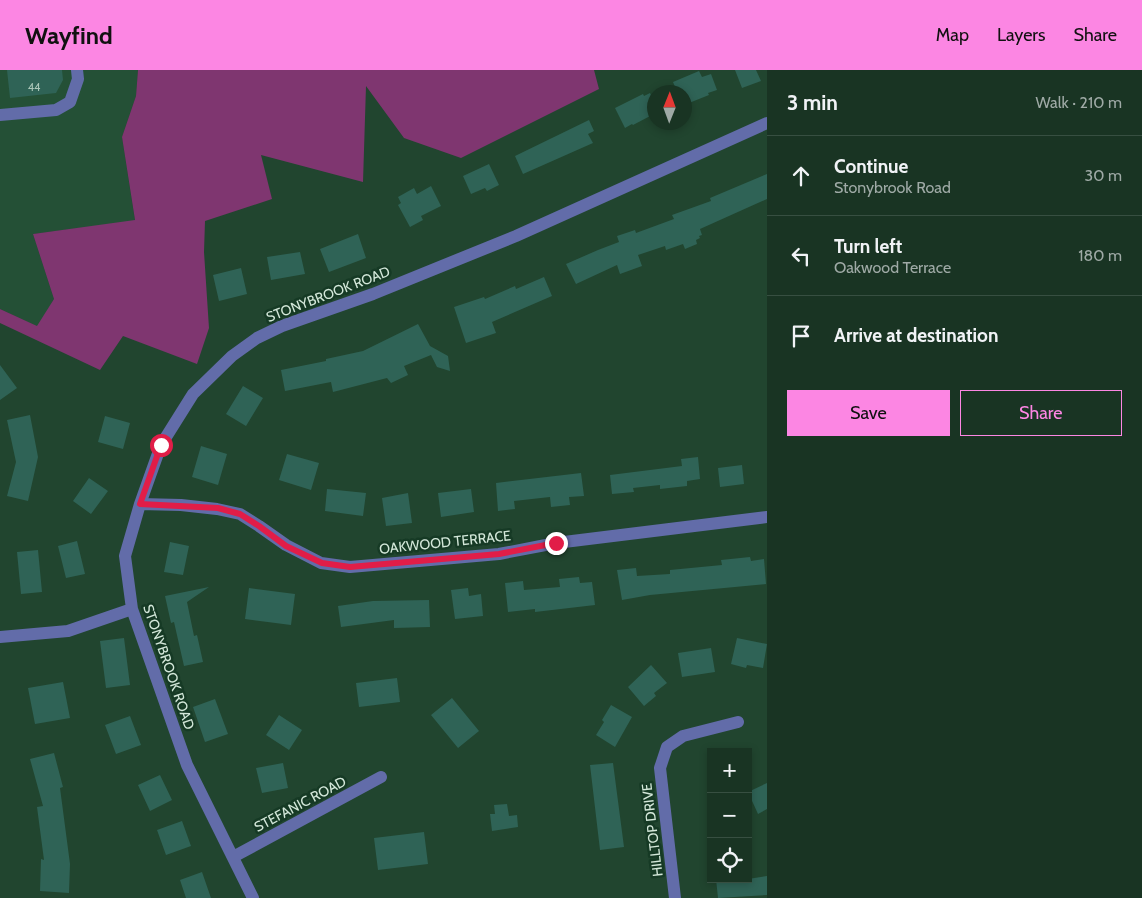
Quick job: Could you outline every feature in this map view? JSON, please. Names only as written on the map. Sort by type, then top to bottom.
[{"type":"street","points":[[0,115],[56,110],[70,102],[78,79],[77,70]]},
{"type":"street","name":"STONYBROOK ROAD","points":[[252,898],[187,765],[132,609],[125,556],[140,504],[161,445],[193,394],[232,356],[257,338],[282,326],[373,294],[516,236],[767,123]]},
{"type":"street","name":"OAKWOOD TERRACE","points":[[140,504],[218,508],[240,514],[286,546],[322,563],[350,567],[499,554],[556,543],[767,517]]},
{"type":"street","points":[[0,637],[68,631],[132,609]]},
{"type":"street","name":"HILLTOP DRIVE","points":[[676,898],[660,768],[667,747],[683,736],[738,722]]},
{"type":"street","name":"STEFANIC ROAD","points":[[233,857],[381,777]]},
{"type":"shaded area","points":[[0,70],[138,70],[136,96],[122,137],[135,221],[33,234],[54,299],[38,327],[0,309]]},
{"type":"shaded area","points":[[138,70],[594,70],[599,89],[461,158],[404,138],[366,86],[363,182],[261,155],[272,199],[205,221],[204,252],[209,328],[197,364],[123,336],[100,370],[0,323],[0,309],[37,326],[54,299],[33,234],[135,220],[122,137],[136,96]]},
{"type":"building","points":[[7,70],[62,70],[63,80],[56,93],[10,98]]},
{"type":"building","points":[[735,70],[756,70],[761,81],[742,88]]},
{"type":"building","points":[[699,71],[702,77],[711,74],[717,90],[692,102],[692,85],[674,85],[673,82]]},
{"type":"building","points":[[643,94],[644,96],[647,94],[647,118],[625,128],[615,108]]},
{"type":"building","points":[[589,120],[594,131],[588,134],[593,143],[523,174],[515,156]]},
{"type":"building","points":[[489,164],[499,185],[487,191],[485,188],[471,194],[463,176]]},
{"type":"building","points":[[767,174],[767,199],[700,229],[702,235],[696,240],[697,244],[685,249],[683,244],[666,250],[665,246],[638,255],[642,266],[620,274],[617,265],[576,284],[566,264],[619,242],[617,236],[635,230],[636,233],[674,219],[672,215],[711,201],[710,198]]},
{"type":"building","points":[[431,186],[441,206],[421,216],[423,220],[410,227],[398,205],[401,203],[398,197],[414,188],[417,194]]},
{"type":"building","points":[[358,234],[366,258],[329,272],[320,249]]},
{"type":"building","points":[[300,252],[305,274],[271,280],[267,257]]},
{"type":"building","points":[[241,268],[247,294],[219,301],[213,275]]},
{"type":"building","points":[[544,277],[552,296],[492,322],[496,333],[466,343],[454,307],[484,297],[485,299],[515,286],[516,289]]},
{"type":"building","points":[[418,324],[430,346],[448,356],[450,371],[437,367],[431,355],[404,366],[408,375],[391,383],[387,378],[333,392],[331,382],[285,391],[281,370],[363,351]]},
{"type":"building","points":[[0,365],[17,388],[0,400]]},
{"type":"building","points":[[243,386],[263,398],[246,426],[226,414]]},
{"type":"building","points":[[30,415],[38,457],[28,501],[7,496],[16,462],[7,420]]},
{"type":"building","points":[[105,416],[130,423],[123,449],[98,442]]},
{"type":"building","points":[[201,446],[227,454],[218,485],[192,477]]},
{"type":"building","points":[[287,454],[319,463],[311,490],[279,480]]},
{"type":"building","points":[[698,457],[700,479],[687,481],[687,486],[660,489],[660,485],[633,488],[634,492],[612,494],[610,475],[682,466],[681,459]]},
{"type":"building","points":[[742,465],[744,484],[720,487],[718,468]]},
{"type":"building","points":[[581,473],[584,496],[569,497],[570,505],[551,507],[550,497],[514,501],[515,509],[498,511],[496,483]]},
{"type":"building","points":[[89,478],[108,491],[91,514],[73,501]]},
{"type":"building","points":[[327,489],[366,493],[363,516],[325,511]]},
{"type":"building","points":[[471,489],[474,512],[441,517],[438,493]]},
{"type":"building","points":[[408,493],[412,523],[386,526],[382,498]]},
{"type":"building","points":[[77,541],[85,574],[66,578],[58,546]]},
{"type":"building","points":[[170,542],[189,546],[183,575],[164,572]]},
{"type":"building","points":[[38,550],[42,592],[21,594],[17,552]]},
{"type":"building","points":[[750,557],[751,561],[764,559],[766,584],[650,595],[622,600],[617,570],[636,568],[637,576],[670,574],[670,570],[722,565],[721,560]]},
{"type":"building","points":[[579,577],[580,583],[592,582],[595,605],[535,612],[535,609],[508,612],[505,583],[523,581],[524,590],[560,587],[559,579]]},
{"type":"building","points":[[209,587],[187,602],[194,636],[197,635],[203,662],[184,666],[174,622],[171,623],[165,596]]},
{"type":"building","points":[[249,588],[295,594],[291,625],[245,619]]},
{"type":"building","points":[[468,588],[469,596],[481,594],[483,616],[455,619],[451,590]]},
{"type":"building","points":[[429,600],[430,627],[394,628],[394,620],[341,627],[338,606],[373,601]]},
{"type":"building","points":[[124,638],[130,685],[106,688],[100,641]]},
{"type":"building","points":[[737,638],[767,644],[763,668],[747,665],[746,668],[731,664]]},
{"type":"building","points":[[711,648],[715,672],[682,677],[678,653]]},
{"type":"building","points":[[651,665],[667,683],[654,693],[656,696],[644,706],[628,687]]},
{"type":"building","points":[[397,678],[400,702],[359,707],[356,683]]},
{"type":"building","points":[[63,682],[70,718],[35,724],[28,688]]},
{"type":"building","points":[[452,698],[479,731],[458,748],[431,715]]},
{"type":"building","points":[[215,699],[228,734],[205,742],[193,707]]},
{"type":"building","points":[[611,705],[632,717],[615,747],[596,735]]},
{"type":"building","points":[[279,715],[302,730],[289,750],[266,735]]},
{"type":"building","points":[[130,716],[141,745],[116,754],[105,725]]},
{"type":"building","points":[[54,753],[63,787],[60,788],[70,864],[69,893],[40,891],[41,859],[44,860],[37,807],[43,806],[30,759]]},
{"type":"building","points":[[283,763],[288,788],[262,793],[256,768]]},
{"type":"building","points":[[613,763],[624,847],[600,850],[590,765]]},
{"type":"building","points":[[160,775],[172,800],[150,811],[138,785]]},
{"type":"building","points":[[767,783],[767,809],[758,814],[752,801],[752,790]]},
{"type":"building","points":[[507,804],[509,816],[517,815],[518,827],[492,831],[490,814],[495,814],[494,805]]},
{"type":"building","points":[[182,821],[191,846],[166,855],[157,830]]},
{"type":"building","points":[[424,832],[428,864],[378,870],[374,838]]},
{"type":"building","points":[[202,872],[211,898],[186,898],[180,880]]},
{"type":"building","points":[[767,876],[767,895],[718,898],[716,883],[752,883],[752,878]]},
{"type":"route","points":[[161,445],[146,492],[140,504],[218,508],[240,514],[286,546],[322,563],[350,567],[499,554],[556,543]]}]
